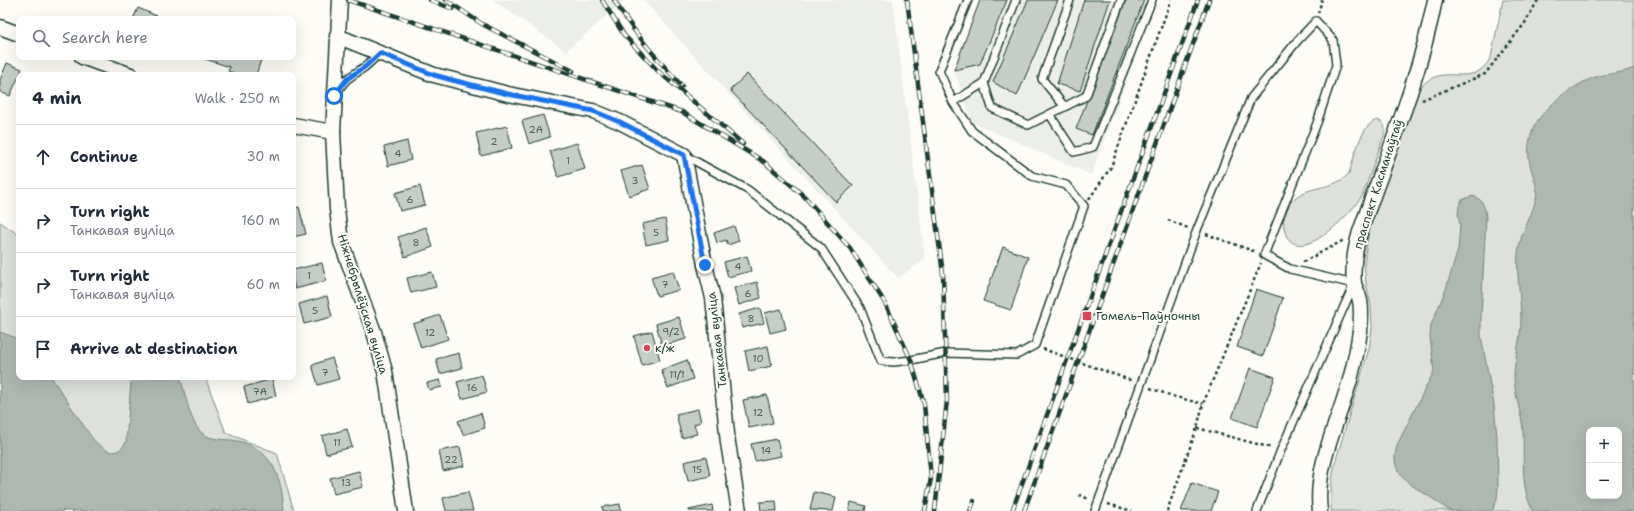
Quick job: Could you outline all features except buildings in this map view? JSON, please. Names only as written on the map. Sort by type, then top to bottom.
[{"type":"street","name":"Ніжнебрылёўская вуліца","points":[[340,0],[333,132],[337,209],[341,242],[374,332],[385,371],[406,511]]},
{"type":"street","name":"праспект Касманаўтаў","points":[[1320,511],[1320,478],[1334,427],[1351,376],[1360,329],[1360,299],[1354,284],[1353,267],[1355,250],[1417,72],[1430,26],[1435,0]]},
{"type":"street","points":[[0,27],[16,33]]},
{"type":"street","points":[[337,36],[434,75],[508,94],[593,111],[620,122],[684,155]]},
{"type":"street","points":[[90,60],[123,72]]},
{"type":"street","points":[[296,126],[333,132]]},
{"type":"street","name":"Танкавая вуліца","points":[[684,155],[705,265],[714,298],[728,442],[740,511]]},
{"type":"lane","points":[[684,155],[748,190],[821,248],[860,308],[881,361],[894,362],[946,354],[1017,355],[1035,345],[1084,206],[1066,185],[1032,176],[972,132],[953,102],[939,71],[968,0]]},
{"type":"lane","points":[[953,102],[984,83],[1016,0]]},
{"type":"lane","points":[[1065,107],[1042,79],[1070,0]]},
{"type":"lane","points":[[984,83],[992,108],[1028,126],[1086,96],[1121,0]]},
{"type":"lane","points":[[1050,115],[1074,152],[1093,147],[1152,0]]},
{"type":"lane","points":[[1095,511],[1197,230],[1250,98],[1298,40],[1316,21],[1333,40],[1336,65],[1317,123],[1264,255],[1290,269],[1354,284],[1281,450],[1258,511]]},
{"type":"lane","points":[[334,96],[347,79],[366,66],[380,53]]},
{"type":"path","points":[[1084,206],[1112,167],[1171,0]]},
{"type":"path","points":[[1404,107],[1485,74],[1524,23],[1538,0]]},
{"type":"path","points":[[1290,269],[1360,232]]},
{"type":"path","points":[[1167,511],[1198,428],[1203,404],[1264,255],[1231,243]]},
{"type":"path","points":[[1035,345],[1172,396],[1203,404]]},
{"type":"path","points":[[1198,428],[1281,450]]},
{"type":"shaded area","points":[[493,0],[625,0],[566,51]]},
{"type":"shaded area","points":[[643,0],[893,0],[925,259],[898,278]]},
{"type":"shaded area","points":[[980,0],[1156,0],[1091,175],[972,122],[954,70]]},
{"type":"shaded area","points":[[1503,0],[1634,0],[1634,511],[1331,511],[1331,488],[1334,466],[1369,349],[1372,328],[1371,306],[1366,284],[1364,263],[1371,224],[1417,92],[1426,82],[1436,77],[1446,75],[1466,75],[1475,73],[1483,68],[1491,57]]},
{"type":"shaded area","points":[[1634,68],[1634,511],[1533,511],[1528,501],[1524,479],[1522,422],[1514,380],[1521,320],[1518,253],[1519,245],[1536,200],[1537,192],[1529,160],[1530,137],[1535,125],[1545,111],[1568,91],[1593,78]]},
{"type":"shaded area","points":[[1377,120],[1384,125],[1385,133],[1363,194],[1358,202],[1350,212],[1328,232],[1315,240],[1304,244],[1294,243],[1286,235],[1284,227],[1285,214],[1290,203],[1297,196],[1305,192],[1342,180],[1349,173],[1362,135],[1371,123]]},
{"type":"shaded area","points":[[1472,196],[1481,201],[1485,209],[1486,216],[1481,336],[1494,405],[1497,437],[1498,487],[1497,499],[1492,511],[1451,511],[1407,482],[1397,470],[1395,453],[1398,443],[1434,371],[1430,336],[1431,325],[1446,289],[1458,250],[1460,225],[1458,214],[1459,206],[1462,200]]},
{"type":"shaded area","points":[[0,222],[16,233],[16,380],[206,380],[226,433],[277,453],[294,511],[0,511]]},
{"type":"shaded area","points":[[0,332],[16,338],[16,380],[53,380],[92,438],[109,451],[118,451],[126,442],[132,380],[181,380],[192,418],[202,433],[209,437],[245,443],[256,448],[265,455],[277,474],[281,486],[284,511],[0,511]]},
{"type":"railway","points":[[348,0],[682,112],[763,161],[804,196],[850,248],[885,303],[911,360],[924,404],[931,478],[925,511]]},
{"type":"railway","points":[[430,0],[453,9]]},
{"type":"railway","points":[[446,0],[482,24],[573,71]]},
{"type":"railway","points":[[602,0],[624,35],[659,72],[743,144]]},
{"type":"railway","points":[[614,0],[646,45],[682,86]]},
{"type":"railway","points":[[907,0],[943,274],[947,400],[935,511]]},
{"type":"railway","points":[[1012,511],[1198,0]]},
{"type":"railway","points":[[1024,511],[1209,0]]},
{"type":"railway","points":[[970,511],[974,501]]},
{"type":"place","name":"Гомель-Паўночны","points":[[1087,316]]},
{"type":"place","name":"к/ж","points":[[647,348]]},
{"type":"route","points":[[334,96],[347,79],[366,66],[380,53],[408,63],[434,75],[508,94],[593,111],[620,122],[684,155],[705,265]]}]
